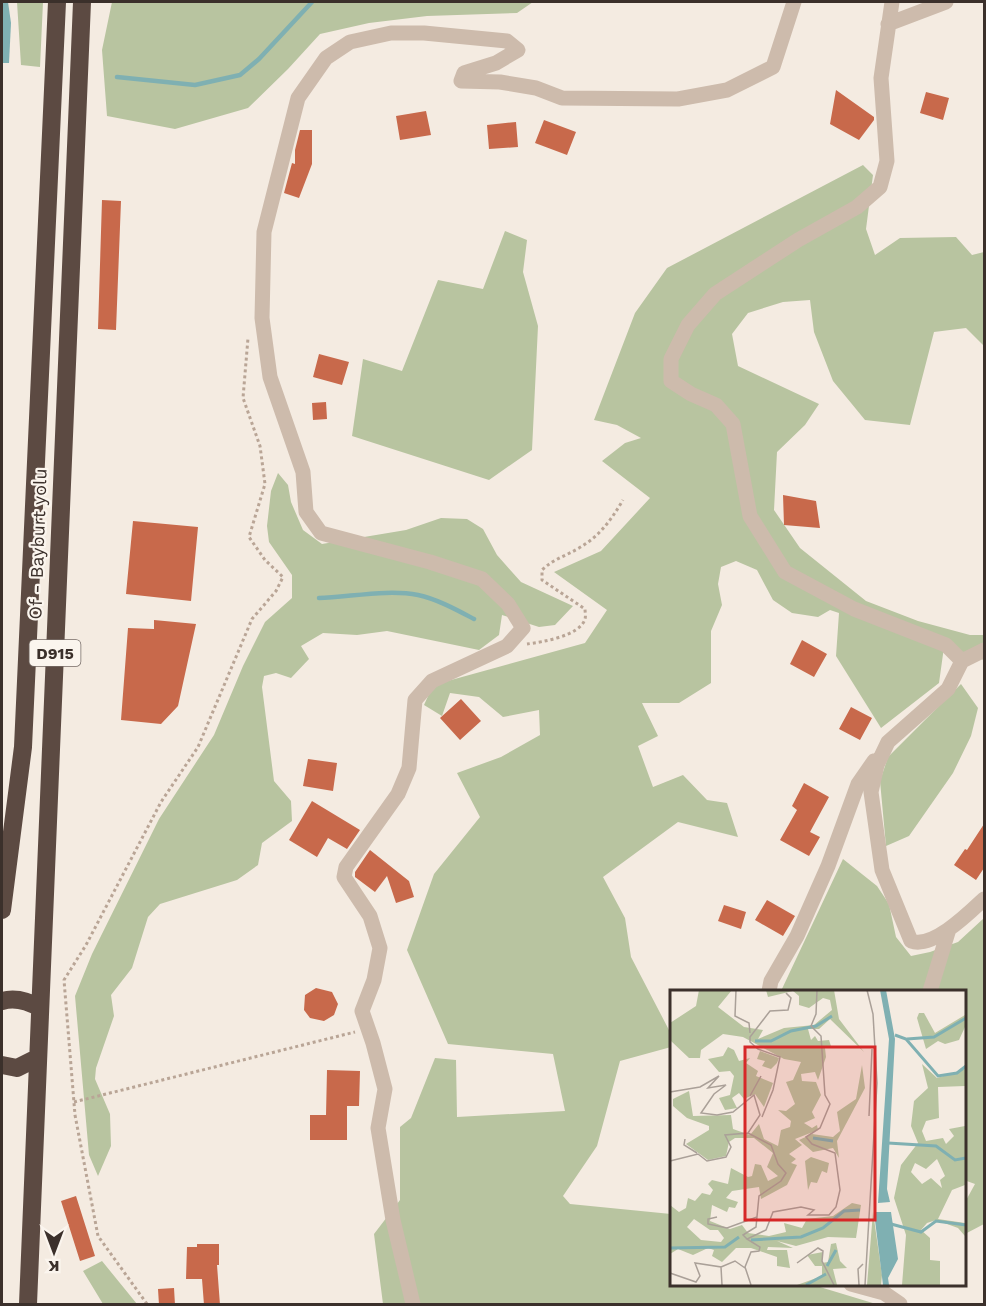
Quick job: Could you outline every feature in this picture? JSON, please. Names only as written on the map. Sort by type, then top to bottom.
[{"type":"highway","name":"Of - Bayburt yolu","points":[[2,910],[23,747],[57,2]]},
{"type":"highway","name":"Of - Bayburt yolu","points":[[28,1305],[82,2]]},
{"type":"highway","points":[[2,1001],[30,1002],[40,1008]]},
{"type":"highway","points":[[2,1065],[16,1068],[38,1058]]},
{"type":"street","points":[[413,1305],[393,1220],[378,1128],[385,1089],[362,1011],[374,980],[380,948],[370,916],[344,877],[346,867],[398,794],[409,768],[415,700],[432,681],[507,646],[523,628],[508,604],[482,579],[430,562],[321,533],[306,512],[303,472],[270,377],[262,318],[264,232],[298,98],[326,58],[350,42],[391,33],[424,33],[507,41],[518,51],[495,63],[464,73],[461,81],[500,82],[537,88],[562,98],[678,99],[727,90],[773,67],[794,2]]},
{"type":"street","points":[[892,2],[881,78],[887,161],[880,187],[857,207],[798,240],[715,294],[688,325],[671,359],[671,381],[691,394],[716,405],[733,424],[750,516],[785,572],[854,609],[946,645],[962,661]]},
{"type":"street","points":[[888,24],[946,2]]},
{"type":"street","points":[[769,990],[771,981],[797,936],[828,866],[858,784],[888,742],[948,689],[962,661],[984,650]]},
{"type":"street","points":[[888,742],[877,765],[871,792],[882,870],[911,941],[917,943],[933,939],[949,929],[984,899]]},
{"type":"street","points":[[930,990],[949,929]]},
{"type":"street","points":[[855,1285],[884,1293],[900,1305]]},
{"type":"path","points":[[147,1305],[98,1236],[74,1102],[64,980],[86,945],[161,802],[198,747],[252,620],[276,591],[283,577],[265,560],[249,537],[265,484],[260,446],[243,399],[249,334]]},
{"type":"path","points":[[507,646],[550,640],[579,628],[585,620],[585,609],[543,580],[543,570],[550,562],[579,548],[598,535],[623,500]]},
{"type":"path","points":[[74,1102],[368,1029]]},
{"type":"green space","points":[[17,2],[43,2],[40,67],[21,65]]},
{"type":"green space","points":[[112,2],[533,2],[517,13],[427,16],[369,23],[320,34],[248,108],[175,129],[107,116],[102,50]]},
{"type":"green space","points":[[863,165],[873,175],[866,229],[875,255],[900,238],[956,237],[972,255],[984,252],[984,346],[966,328],[934,332],[910,425],[865,420],[833,381],[814,332],[810,300],[783,302],[748,313],[732,334],[738,366],[819,404],[805,425],[777,452],[774,510],[800,548],[866,601],[918,621],[970,635],[984,635],[984,660],[944,647],[939,683],[881,728],[836,656],[839,613],[830,610],[818,617],[792,613],[773,600],[757,570],[736,561],[721,567],[718,584],[722,605],[711,631],[711,683],[679,703],[642,703],[658,736],[638,746],[653,787],[683,775],[707,800],[727,803],[738,837],[678,822],[603,877],[625,918],[631,957],[670,1032],[670,1047],[620,1061],[597,1146],[563,1196],[570,1204],[670,1214],[670,1285],[813,1285],[876,1304],[383,1304],[374,1234],[400,1200],[400,1127],[411,1118],[435,1058],[456,1060],[457,1117],[565,1111],[553,1054],[448,1044],[407,950],[434,874],[480,817],[457,773],[501,757],[540,735],[539,710],[503,717],[479,697],[450,693],[442,716],[424,705],[433,685],[585,643],[607,610],[554,572],[601,551],[650,498],[602,461],[625,443],[641,438],[617,425],[594,420],[635,313],[667,268]]},
{"type":"green space","points":[[505,231],[527,240],[523,272],[538,326],[532,450],[489,480],[352,436],[363,359],[402,371],[438,280],[483,289]]},
{"type":"green space","points":[[278,473],[288,485],[291,502],[303,530],[322,544],[406,530],[441,518],[467,519],[483,529],[497,555],[521,582],[573,606],[555,625],[539,627],[502,615],[499,635],[479,650],[387,631],[357,635],[323,633],[301,646],[309,659],[291,678],[276,673],[264,676],[262,687],[274,781],[291,801],[292,821],[262,843],[258,865],[237,880],[160,904],[148,917],[132,968],[111,995],[114,1016],[96,1068],[95,1079],[110,1114],[111,1146],[98,1176],[89,1155],[75,996],[92,954],[159,819],[214,735],[243,666],[265,622],[292,598],[292,575],[269,542],[267,526],[271,491]]},
{"type":"green space","points":[[961,684],[978,708],[971,736],[953,773],[909,836],[886,846],[880,781],[888,757]]},
{"type":"green space","points":[[843,859],[877,886],[889,904],[896,937],[911,956],[958,942],[984,918],[984,1224],[965,1234],[965,1202],[975,1184],[965,1180],[965,990],[781,990]]},
{"type":"green space","points":[[102,1261],[137,1304],[103,1304],[83,1271]]},
{"type":"water","points":[[2,2],[8,2],[11,23],[9,63],[2,63]]},
{"type":"building","points":[[836,90],[874,117],[859,140],[830,124]]},
{"type":"building","points":[[926,92],[949,98],[943,120],[920,113]]},
{"type":"building","points":[[426,111],[431,135],[400,140],[396,116]]},
{"type":"building","points":[[544,120],[576,132],[567,155],[535,143]]},
{"type":"building","points":[[516,122],[518,147],[489,149],[487,125]]},
{"type":"building","points":[[300,130],[312,130],[312,164],[299,198],[284,193],[292,163],[295,164],[295,150]]},
{"type":"building","points":[[102,200],[121,201],[116,330],[98,329]]},
{"type":"building","points":[[319,354],[349,362],[342,385],[313,377]]},
{"type":"building","points":[[326,402],[327,419],[313,420],[312,403]]},
{"type":"building","points":[[783,495],[816,501],[820,528],[784,525]]},
{"type":"building","points":[[133,521],[198,527],[191,601],[126,594]]},
{"type":"building","points":[[154,620],[196,624],[178,706],[161,724],[121,720],[128,628],[154,629]]},
{"type":"building","points":[[802,640],[827,654],[814,677],[790,664]]},
{"type":"building","points":[[461,699],[481,721],[460,740],[440,718]]},
{"type":"building","points":[[851,707],[872,718],[860,740],[839,729]]},
{"type":"building","points":[[308,759],[337,763],[333,791],[303,786]]},
{"type":"building","points":[[804,783],[829,797],[810,832],[820,837],[809,856],[780,840],[797,810],[792,806]]},
{"type":"building","points":[[312,801],[360,830],[347,849],[328,838],[317,857],[289,840]]},
{"type":"building","points":[[984,824],[984,868],[976,880],[954,865]]},
{"type":"building","points":[[370,850],[409,881],[414,897],[396,903],[387,876],[375,892],[355,877],[355,872]]},
{"type":"building","points":[[767,900],[795,916],[783,936],[755,920]]},
{"type":"building","points":[[724,905],[746,912],[741,929],[718,921]]},
{"type":"building","points":[[316,988],[332,992],[338,1004],[334,1015],[324,1021],[310,1018],[304,1010],[305,995]]},
{"type":"building","points":[[327,1070],[360,1071],[359,1106],[347,1106],[347,1140],[310,1140],[310,1115],[326,1115]]},
{"type":"building","points":[[76,1196],[95,1256],[80,1261],[61,1201]]},
{"type":"building","points":[[197,1244],[219,1244],[219,1265],[217,1265],[220,1305],[204,1305],[202,1279],[186,1279],[187,1247],[197,1247]]},
{"type":"building","points":[[174,1288],[175,1305],[159,1305],[158,1289]]},
{"type":"waterway","points":[[117,77],[195,85],[240,75],[259,59],[312,2]]},
{"type":"waterway","points":[[319,598],[406,593],[432,599],[474,619]]}]
